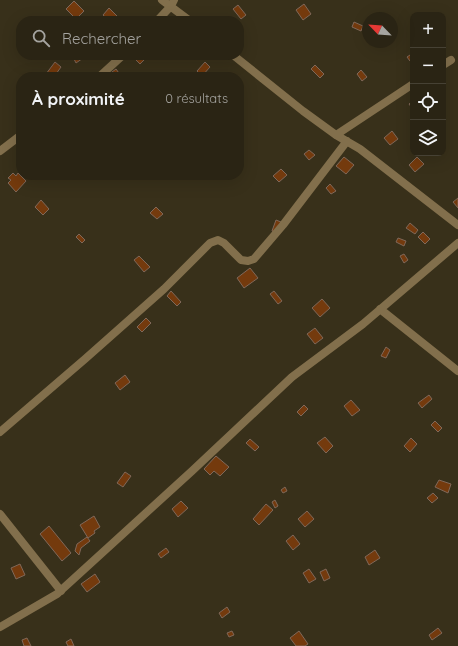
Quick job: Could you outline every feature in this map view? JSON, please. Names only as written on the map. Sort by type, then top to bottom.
[{"type":"street","points":[[162,0],[173,3],[185,16]]},
{"type":"street","points":[[161,16],[173,3]]},
{"type":"street","points":[[104,72],[118,60]]},
{"type":"street","points":[[239,60],[303,111],[336,135],[360,149],[458,225]]},
{"type":"street","points":[[446,63],[451,60]]},
{"type":"street","points":[[336,135],[410,86]]},
{"type":"street","points":[[0,151],[16,139]]},
{"type":"street","points":[[0,432],[164,289],[210,243],[218,240],[224,243],[241,260],[248,261],[254,259],[283,225],[347,141]]},
{"type":"street","points":[[0,627],[57,594],[192,471],[292,377],[363,324],[458,243]]},
{"type":"street","points":[[380,309],[458,371]]},
{"type":"street","points":[[0,514],[61,590]]},
{"type":"building","points":[[74,1],[84,11],[79,16],[73,16],[66,9]]},
{"type":"building","points":[[304,4],[311,14],[303,20],[296,10]]},
{"type":"building","points":[[238,5],[246,15],[244,17],[239,16],[233,9]]},
{"type":"building","points":[[109,8],[117,16],[104,16],[103,15]]},
{"type":"building","points":[[354,22],[362,26],[362,28],[361,31],[352,27]]},
{"type":"building","points":[[136,60],[144,60],[140,64]]},
{"type":"building","points":[[55,62],[61,67],[57,72],[48,72]]},
{"type":"building","points":[[205,62],[210,67],[206,72],[197,71]]},
{"type":"building","points":[[315,65],[324,74],[320,78],[311,69]]},
{"type":"building","points":[[361,70],[367,77],[362,81],[357,74]]},
{"type":"building","points":[[392,131],[398,139],[390,145],[384,138]]},
{"type":"building","points":[[309,150],[315,155],[309,160],[304,154]]},
{"type":"building","points":[[344,157],[354,165],[346,174],[336,166]]},
{"type":"building","points":[[417,157],[424,164],[415,172],[409,165]]},
{"type":"building","points":[[281,169],[287,175],[279,182],[273,176]]},
{"type":"building","points":[[13,173],[16,176],[16,180],[26,181],[16,192],[8,183],[11,180],[8,178]]},
{"type":"building","points":[[330,184],[336,191],[331,194],[326,188]]},
{"type":"building","points":[[458,198],[458,208],[453,202]]},
{"type":"building","points":[[41,200],[49,209],[43,215],[35,207]]},
{"type":"building","points":[[156,207],[163,214],[157,219],[150,213]]},
{"type":"building","points":[[276,220],[281,222],[276,233],[272,231]]},
{"type":"building","points":[[410,223],[418,230],[415,234],[406,228]]},
{"type":"building","points":[[423,232],[430,239],[425,244],[418,237]]},
{"type":"building","points":[[79,234],[85,240],[82,243],[76,237]]},
{"type":"building","points":[[398,238],[406,241],[404,246],[396,242]]},
{"type":"building","points":[[404,254],[408,260],[404,263],[400,256]]},
{"type":"building","points":[[139,256],[150,267],[144,272],[134,260]]},
{"type":"building","points":[[250,268],[258,278],[244,288],[237,278]]},
{"type":"building","points":[[171,291],[181,302],[177,306],[167,296]]},
{"type":"building","points":[[274,291],[282,301],[278,304],[270,294]]},
{"type":"building","points":[[322,299],[330,308],[320,317],[312,308]]},
{"type":"building","points":[[146,318],[151,323],[142,332],[137,327]]},
{"type":"building","points":[[315,328],[323,338],[315,344],[307,334]]},
{"type":"building","points":[[386,347],[390,350],[386,358],[381,356]]},
{"type":"building","points":[[125,375],[130,382],[120,390],[115,383]]},
{"type":"building","points":[[429,395],[432,399],[422,408],[418,403]]},
{"type":"building","points":[[351,400],[360,410],[352,416],[344,406]]},
{"type":"building","points":[[304,405],[308,409],[301,416],[297,412]]},
{"type":"building","points":[[435,421],[442,428],[438,432],[431,425]]},
{"type":"building","points":[[325,437],[333,446],[326,453],[317,443]]},
{"type":"building","points":[[411,438],[417,444],[410,452],[404,446]]},
{"type":"building","points":[[250,439],[259,447],[255,451],[246,443]]},
{"type":"building","points":[[216,456],[229,467],[220,476],[214,471],[210,475],[204,469]]},
{"type":"building","points":[[125,472],[131,476],[123,487],[117,483]]},
{"type":"building","points":[[439,480],[451,484],[448,493],[435,487]]},
{"type":"building","points":[[285,487],[287,491],[283,493],[281,490]]},
{"type":"building","points":[[433,493],[438,498],[432,503],[427,498]]},
{"type":"building","points":[[275,500],[278,506],[275,508],[272,502]]},
{"type":"building","points":[[181,501],[188,508],[178,517],[172,509]]},
{"type":"building","points":[[266,504],[273,510],[259,525],[253,519]]},
{"type":"building","points":[[307,511],[314,519],[305,527],[298,519]]},
{"type":"building","points":[[94,516],[100,527],[88,538],[80,525]]},
{"type":"building","points":[[49,526],[71,553],[62,561],[40,534]]},
{"type":"building","points":[[293,535],[300,544],[293,550],[286,541]]},
{"type":"building","points":[[87,537],[90,541],[81,548],[79,555],[75,551],[77,544]]},
{"type":"building","points":[[166,548],[169,552],[161,558],[158,554]]},
{"type":"building","points":[[375,550],[380,558],[369,565],[365,557]]},
{"type":"building","points":[[20,564],[25,575],[16,579],[11,568]]},
{"type":"building","points":[[309,569],[316,579],[309,583],[303,573]]},
{"type":"building","points":[[326,569],[330,578],[324,581],[320,572]]},
{"type":"building","points":[[95,574],[100,582],[87,592],[81,584]]},
{"type":"building","points":[[227,607],[230,612],[222,618],[219,613]]},
{"type":"building","points":[[438,628],[442,633],[432,640],[429,635]]},
{"type":"building","points":[[232,631],[234,635],[229,637],[227,633]]},
{"type":"building","points":[[299,631],[308,644],[305,646],[296,646],[290,638]]},
{"type":"building","points":[[27,638],[31,646],[24,646],[22,640]]},
{"type":"building","points":[[71,639],[74,646],[68,646],[66,642]]}]
